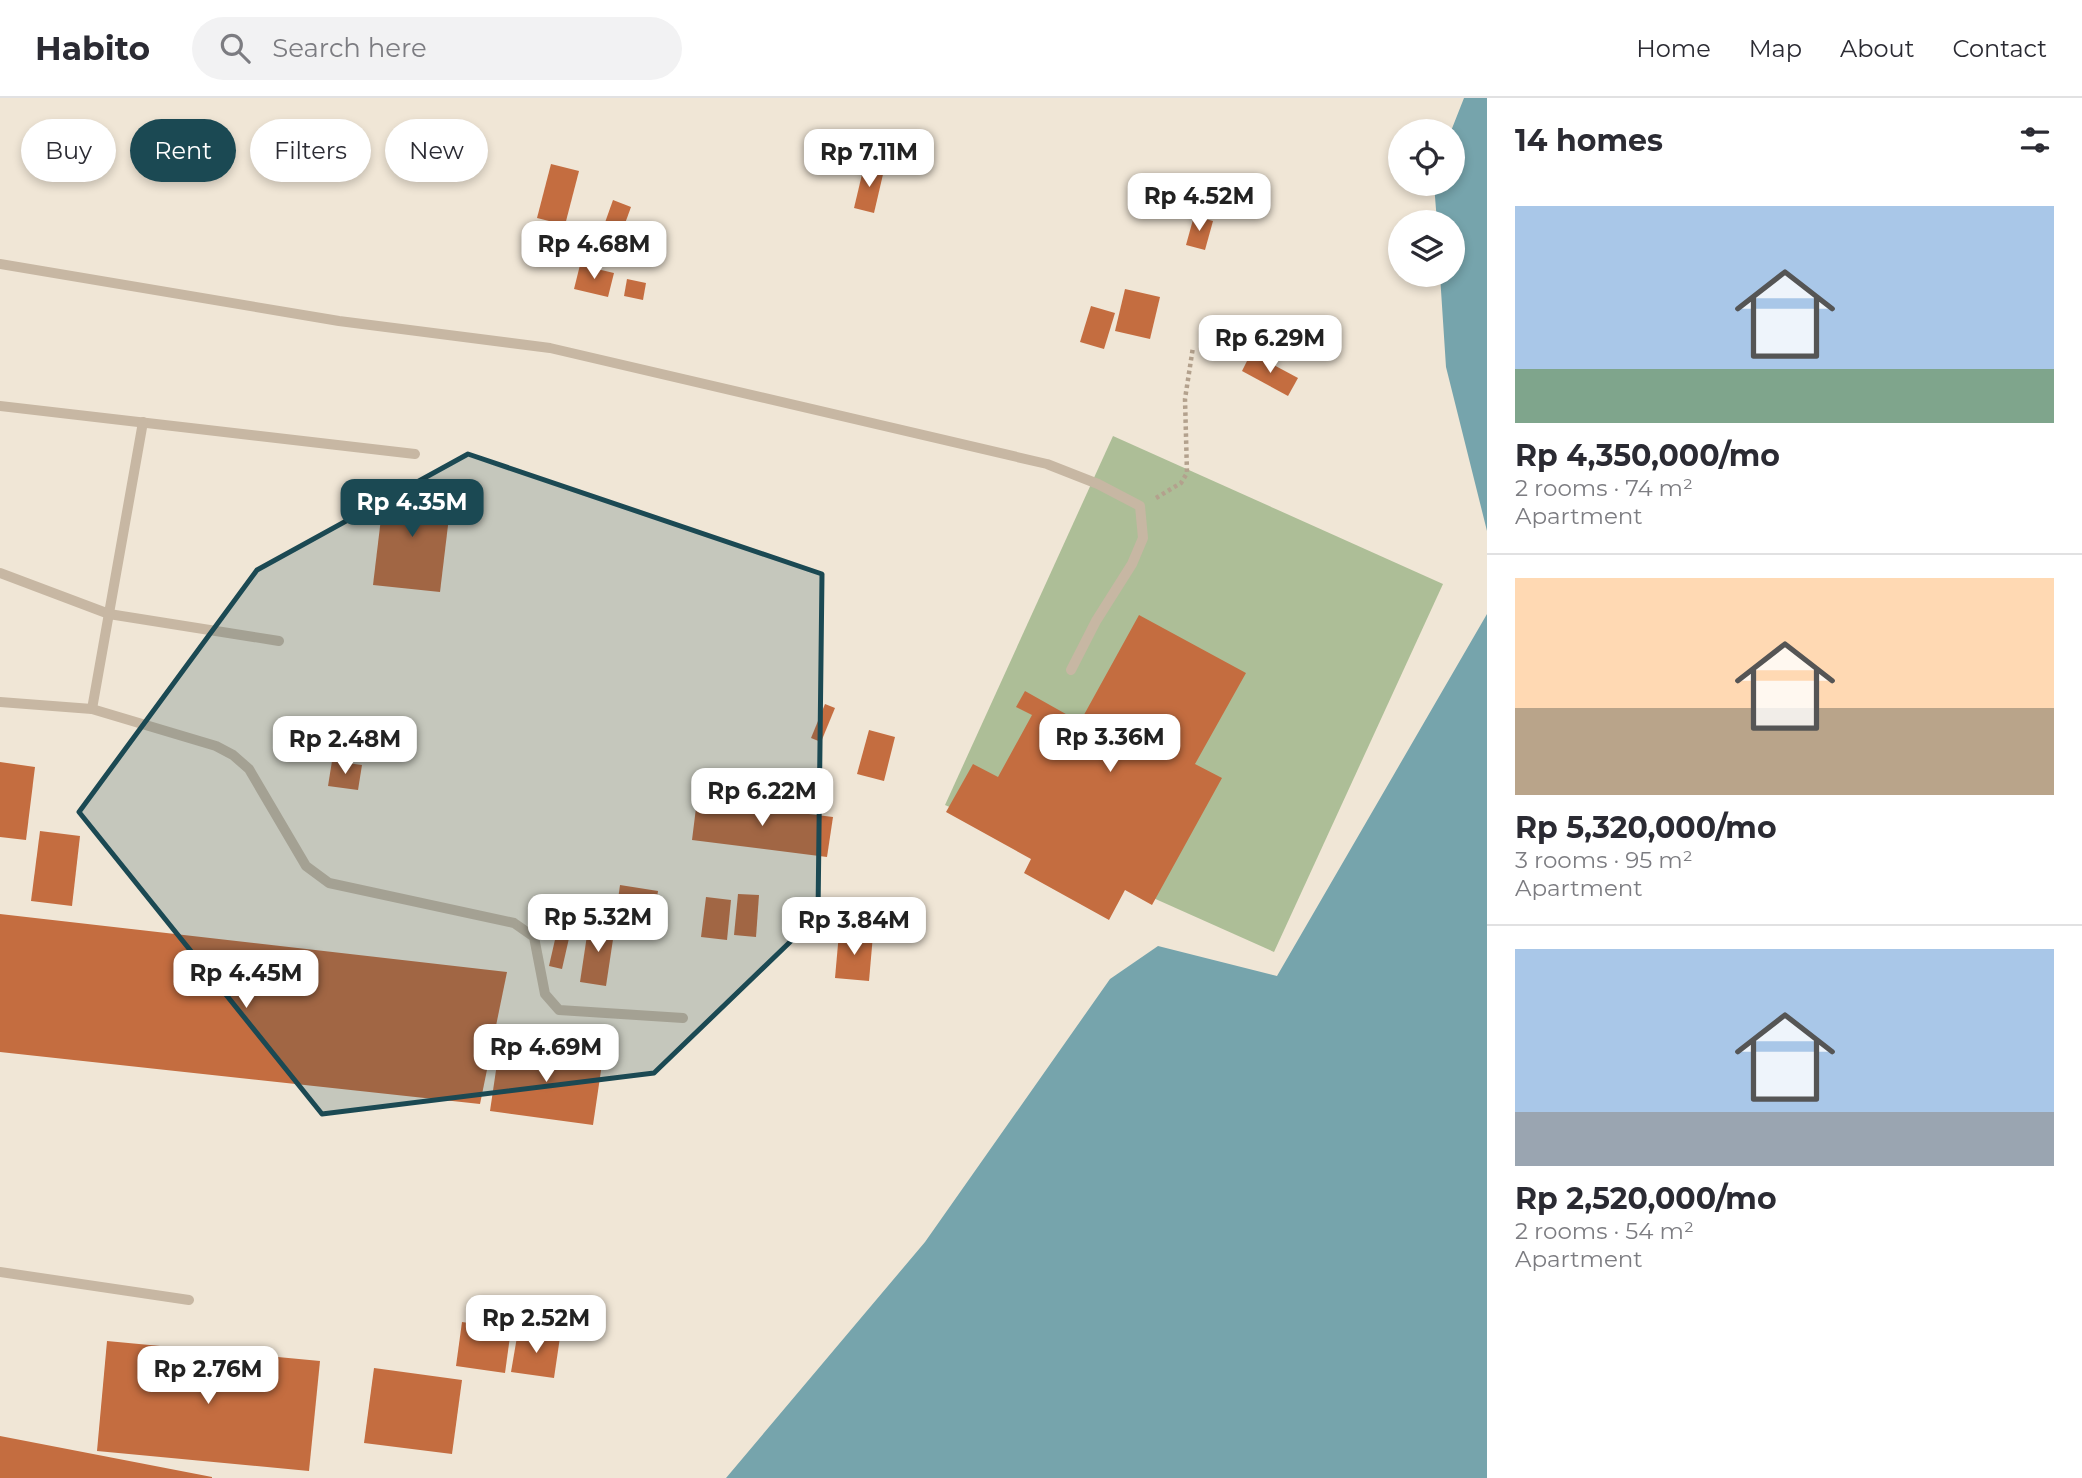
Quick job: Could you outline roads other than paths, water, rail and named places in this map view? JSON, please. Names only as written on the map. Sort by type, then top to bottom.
[{"type":"lane","points":[[0,264],[339,321],[550,348],[1047,464],[1098,484],[1140,506],[1143,538],[1071,670]]},
{"type":"lane","points":[[0,406],[415,454]]},
{"type":"lane","points":[[92,709],[143,422]]},
{"type":"lane","points":[[0,573],[109,614],[279,641]]},
{"type":"lane","points":[[0,702],[92,709],[216,746],[233,755],[248,769],[306,866],[329,883],[507,921],[528,931],[534,937],[546,998],[559,1010],[683,1018]]},
{"type":"lane","points":[[0,1272],[189,1300]]},
{"type":"water","points":[[1464,98],[1487,98],[1487,531],[1446,367],[1441,287],[1465,287],[1465,210],[1436,210],[1435,196],[1465,196],[1465,119],[1456,119]]},
{"type":"water","points":[[1487,614],[1487,1478],[726,1478],[925,1242],[1110,979],[1158,946],[1277,976]]}]
